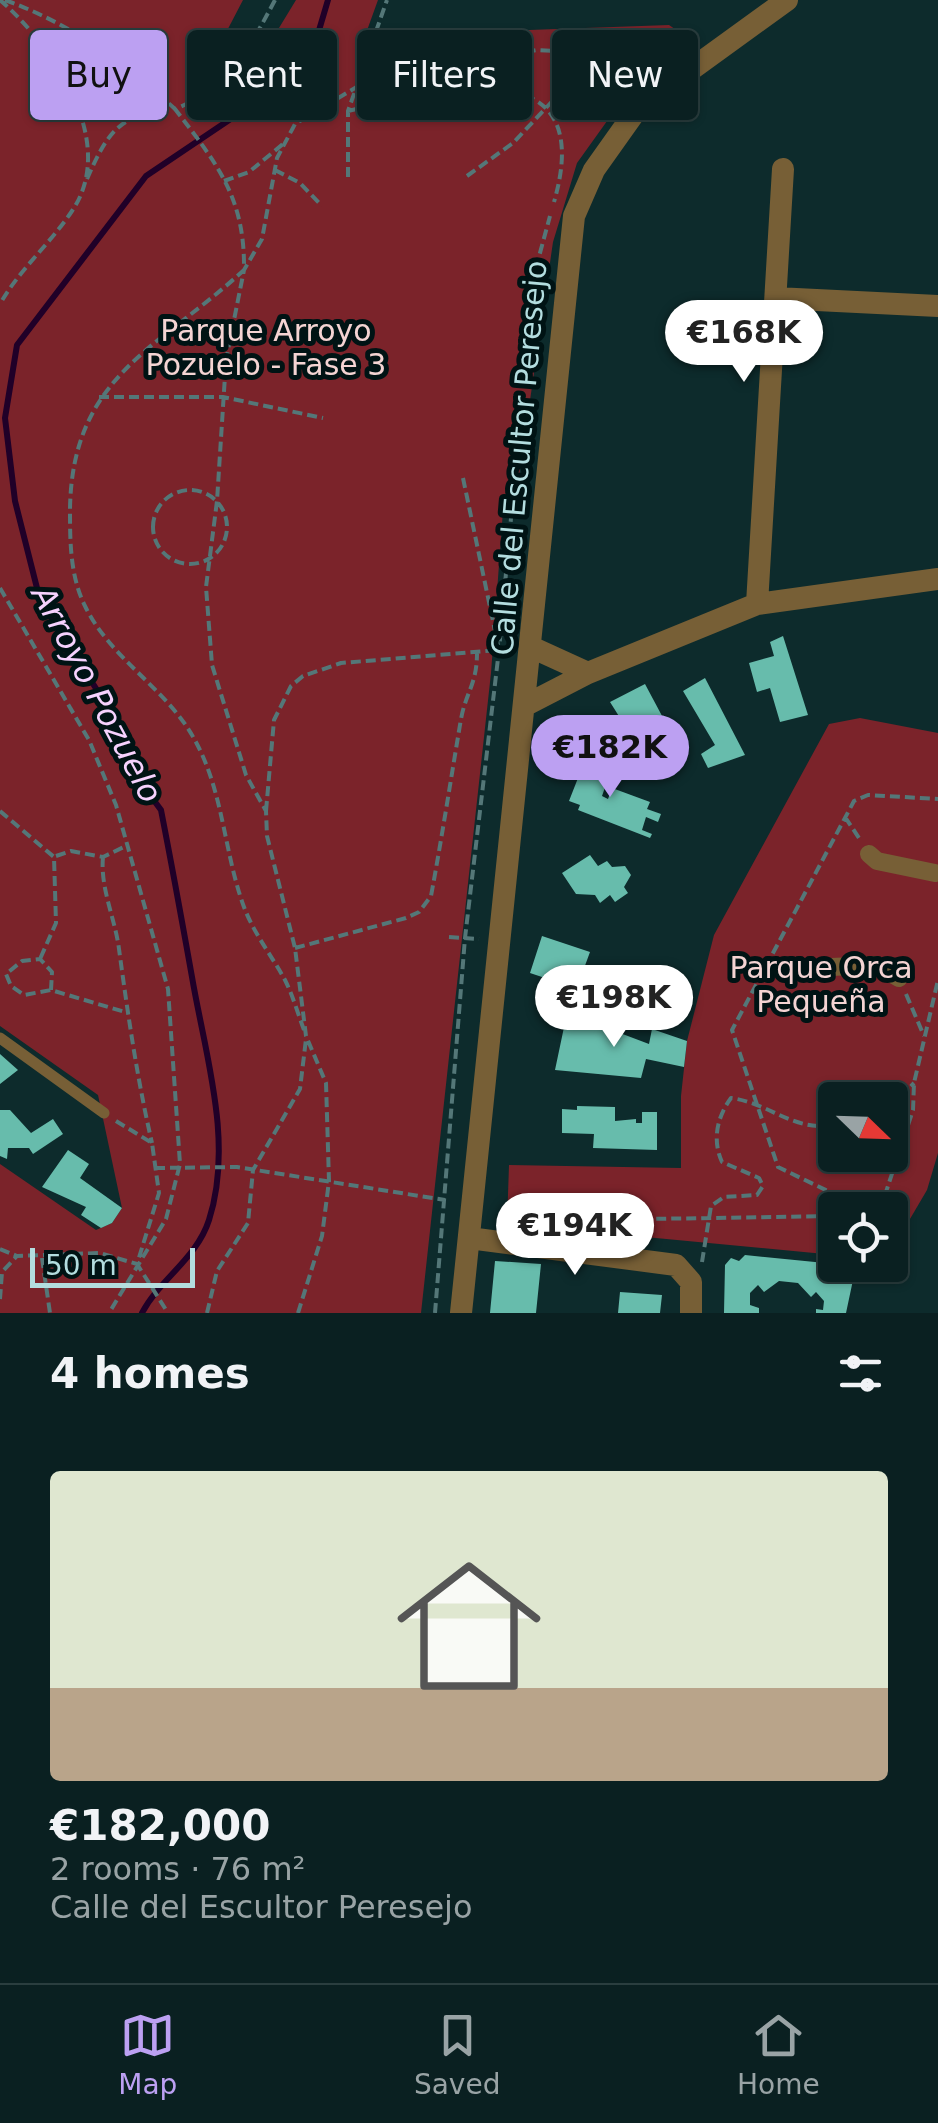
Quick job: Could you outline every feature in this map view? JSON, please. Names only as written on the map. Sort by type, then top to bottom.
[{"type":"street","name":"Calle del Escultor Peresejo","points":[[698,61],[788,0]]},
{"type":"street","name":"Calle del Escultor Peresejo","points":[[462,1313],[496,940],[526,705],[574,216],[617,132],[628,120]]},
{"type":"street","points":[[758,604],[784,170]]},
{"type":"street","points":[[776,298],[938,306]]},
{"type":"street","points":[[526,705],[588,673],[758,604],[938,579]]},
{"type":"street","points":[[532,647],[588,673]]},
{"type":"street","points":[[869,854],[877,861],[935,873]]},
{"type":"street","points":[[831,967],[877,965],[899,978]]},
{"type":"street","points":[[469,1238],[676,1265],[691,1282],[691,1313]]},
{"type":"lane","points":[[0,1038],[104,1113]]},
{"type":"path","points":[[2,0],[86,38],[132,70],[175,109],[216,166],[245,226],[244,270],[223,397],[218,501],[206,587],[212,665],[246,774],[266,811]]},
{"type":"path","points":[[2,0],[56,65],[81,114],[87,179]]},
{"type":"path","points":[[0,304],[73,210],[104,140],[124,120],[148,111],[175,109],[206,97],[229,75],[275,0]]},
{"type":"path","points":[[348,177],[348,112],[387,0]]},
{"type":"path","points":[[298,1313],[322,1236],[329,1181],[326,1083],[286,982],[244,907],[222,808],[188,728],[110,642],[84,605],[70,551],[70,478],[79,440],[99,397],[122,369],[244,270],[262,239],[275,170],[295,124],[355,88],[402,74],[552,51]]},
{"type":"path","points":[[348,112],[452,86],[483,87],[535,100],[548,108],[562,134],[559,185],[534,275],[499,650],[465,938],[434,1313]]},
{"type":"path","points":[[467,176],[552,103]]},
{"type":"path","points":[[224,181],[249,172],[286,142]]},
{"type":"path","points":[[275,170],[300,183],[322,206]]},
{"type":"path","points":[[99,397],[223,397],[323,418]]},
{"type":"path","points":[[463,478],[499,650]]},
{"type":"path","points":[[179,491],[206,493],[218,501],[227,531],[210,558],[197,563],[170,558],[160,549],[154,522],[166,498],[179,491]]},
{"type":"path","points":[[0,588],[89,740],[116,805],[168,989],[180,1164],[166,1219],[109,1313]]},
{"type":"path","points":[[207,1313],[217,1271],[248,1223],[253,1170],[300,1089],[306,1036],[295,948],[267,836],[274,720],[291,686],[303,676],[341,663],[532,647]]},
{"type":"path","points":[[295,948],[406,918],[419,912],[431,896],[456,770],[462,718],[469,691],[477,683],[477,653]]},
{"type":"path","points":[[829,1192],[778,1167],[732,1030],[854,801],[868,795],[938,799]]},
{"type":"path","points":[[0,811],[54,857],[56,923],[40,959]]},
{"type":"path","points":[[846,817],[869,854]]},
{"type":"path","points":[[54,857],[72,851],[102,857],[126,846]]},
{"type":"path","points":[[102,857],[105,893],[119,946],[125,1012],[159,1193],[137,1264]]},
{"type":"path","points":[[449,937],[496,940]]},
{"type":"path","points":[[40,959],[22,961],[3,974],[11,986],[24,994],[51,990],[125,1012]]},
{"type":"path","points":[[40,959],[52,972],[51,990]]},
{"type":"path","points":[[764,970],[831,967]]},
{"type":"path","points":[[899,978],[924,1036]]},
{"type":"path","points":[[886,1192],[913,1110],[914,1082],[938,980]]},
{"type":"path","points":[[908,1088],[914,1082]]},
{"type":"path","points":[[706,1258],[711,1206],[718,1201],[756,1195],[763,1186],[760,1178],[722,1162],[716,1147],[723,1110],[731,1098],[754,1102],[794,1125],[818,1126]]},
{"type":"path","points":[[104,1113],[152,1143]]},
{"type":"path","points":[[155,1168],[180,1164],[237,1167],[445,1200]]},
{"type":"path","points":[[563,1235],[577,1220],[818,1216]]},
{"type":"path","points":[[0,1249],[17,1256],[42,1258],[57,1252],[100,1253],[137,1264],[168,1313]]},
{"type":"path","points":[[0,1299],[1,1272],[17,1256]]},
{"type":"path","points":[[42,1258],[50,1313]]},
{"type":"green space","name":"Parque Arroyo Pozuelo - Fase 3","points":[[0,0],[243,0],[227,30],[187,30],[187,120],[337,120],[337,30],[278,30],[296,0],[378,0],[367,30],[357,30],[357,120],[532,120],[531,30],[669,25],[676,30],[552,30],[552,120],[608,120],[577,163],[553,242],[517,490],[504,497],[491,673],[421,1313],[0,1313],[0,1164],[96,1230],[112,1223],[122,1208],[98,1095],[0,1026]]},
{"type":"green space","name":"Parque Orca Pequeña","points":[[860,718],[938,733],[938,1153],[927,1190],[908,1222],[908,1192],[818,1192],[818,1253],[507,1224],[509,1165],[681,1168],[681,1096],[687,1041],[714,935],[829,724]]},
{"type":"building","points":[[783,636],[808,715],[780,722],[770,688],[757,692],[749,663],[774,656],[770,642]]},
{"type":"building","points":[[705,678],[745,755],[708,768],[701,754],[715,745],[683,691]]},
{"type":"building","points":[[645,684],[685,759],[656,775],[641,758],[644,756],[610,702]]},
{"type":"building","points":[[587,755],[604,761],[599,771],[609,776],[602,796],[608,799],[612,788],[650,802],[647,809],[661,814],[658,822],[646,817],[642,830],[652,834],[650,838],[578,810],[580,805],[569,801]]},
{"type":"building","points":[[590,855],[598,866],[607,861],[612,867],[625,866],[631,875],[624,887],[628,893],[615,902],[610,895],[600,903],[595,895],[576,894],[562,873]]},
{"type":"building","points":[[542,936],[590,952],[572,1001],[547,992],[551,980],[530,973]]},
{"type":"building","points":[[567,1013],[649,1044],[652,1029],[687,1041],[684,1067],[646,1059],[641,1078],[555,1070]]},
{"type":"building","points":[[0,1054],[18,1070],[0,1084]]},
{"type":"building","points":[[577,1106],[615,1107],[615,1121],[636,1119],[636,1123],[642,1123],[642,1112],[657,1112],[657,1150],[593,1148],[594,1134],[562,1133],[562,1109],[577,1110]]},
{"type":"building","points":[[0,1110],[10,1110],[31,1133],[53,1119],[63,1134],[33,1154],[29,1148],[8,1148],[7,1159],[0,1156]]},
{"type":"building","points":[[68,1150],[89,1164],[80,1178],[122,1208],[112,1223],[101,1228],[81,1215],[86,1207],[42,1187]]},
{"type":"building","points":[[745,1255],[818,1262],[818,1282],[853,1282],[846,1313],[816,1313],[816,1309],[823,1310],[824,1301],[816,1292],[811,1297],[798,1283],[779,1281],[764,1292],[758,1285],[750,1293],[750,1305],[759,1308],[759,1313],[724,1313],[725,1265],[731,1258],[739,1261]]},
{"type":"building","points":[[495,1261],[541,1264],[536,1313],[490,1313]]},
{"type":"building","points":[[620,1292],[662,1295],[660,1313],[618,1313]]},
{"type":"waterway","name":"Arroyo Pozuelo","points":[[142,1313],[196,1246],[209,1220],[219,1160],[215,1098],[161,810],[138,779],[102,698],[40,600],[15,501],[5,418],[17,345],[146,176],[284,83],[317,37],[328,0]]}]
